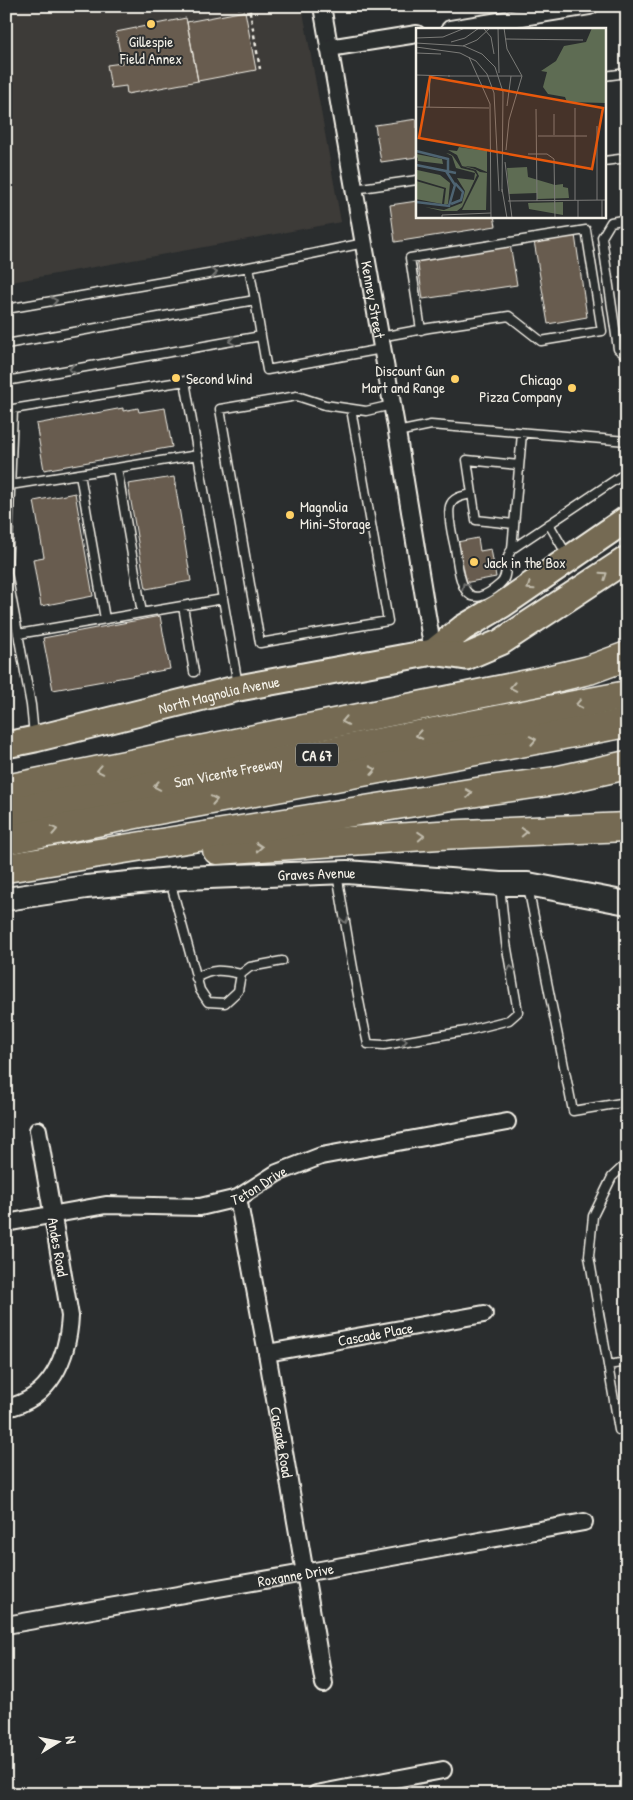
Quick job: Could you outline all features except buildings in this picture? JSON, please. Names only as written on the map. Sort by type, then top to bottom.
[{"type":"highway","points":[[6,789],[479,694],[589,670],[627,656]]},
{"type":"highway","name":"San Vicente Freeway","points":[[6,812],[137,790],[627,695]]},
{"type":"highway","name":"San Vicente Freeway","points":[[6,840],[141,813],[627,723]]},
{"type":"highway","points":[[6,868],[483,791],[555,782],[627,765]]},
{"type":"highway","points":[[124,848],[157,854],[439,835],[627,827]]},
{"type":"main road","name":"North Magnolia Avenue","points":[[433,652],[463,628],[502,605],[627,518]]},
{"type":"main road","name":"North Magnolia Avenue","points":[[6,744],[35,740],[239,688],[433,652],[466,657],[484,650],[532,623],[627,559]]},
{"type":"main road","name":"Graves Avenue","points":[[6,899],[86,887],[170,880],[336,872],[500,884],[528,884],[627,903]]},
{"type":"street","name":"Kenney Street","points":[[322,6],[397,432],[433,652]]},
{"type":"street","points":[[456,28],[590,6]]},
{"type":"street","points":[[329,48],[416,34]]},
{"type":"street","name":"Teton Drive","points":[[6,1222],[106,1205],[200,1207],[238,1198],[278,1173],[321,1156],[506,1122]]},
{"type":"street","name":"Andes Road","points":[[6,1408],[20,1403],[41,1391],[49,1383],[60,1364],[67,1342],[70,1316],[38,1130]]},
{"type":"street","name":"Cascade Road","points":[[238,1198],[267,1353],[324,1684]]},
{"type":"street","name":"Cascade Place","points":[[267,1353],[484,1314]]},
{"type":"street","name":"Roxanne Drive","points":[[6,1625],[584,1522]]},
{"type":"street","points":[[316,1794],[443,1770]]},
{"type":"lane","points":[[606,76],[627,73]]},
{"type":"lane","points":[[606,162],[627,158]]},
{"type":"lane","points":[[354,190],[416,180]]},
{"type":"lane","points":[[627,219],[611,222],[602,237],[618,349],[627,356]]},
{"type":"lane","points":[[249,267],[267,370],[381,343],[421,330],[509,316],[541,341],[602,330],[586,230],[410,258],[421,330]]},
{"type":"lane","points":[[6,310],[249,267],[364,244]]},
{"type":"lane","points":[[6,344],[255,300]]},
{"type":"lane","points":[[6,381],[261,336]]},
{"type":"lane","points":[[35,740],[31,705],[7,573],[13,409],[185,381],[239,688]]},
{"type":"lane","points":[[351,409],[388,621],[260,643],[220,409],[297,396],[325,405],[366,411],[392,405]]},
{"type":"lane","points":[[397,432],[431,425],[626,444]]},
{"type":"lane","points":[[512,549],[522,433]]},
{"type":"lane","points":[[10,485],[198,455]]},
{"type":"lane","points":[[514,524],[476,520],[467,460],[519,465]]},
{"type":"lane","points":[[117,468],[142,613]]},
{"type":"lane","points":[[472,494],[452,501],[449,512],[461,581],[470,595],[478,598],[502,582],[506,574],[507,555],[512,549],[627,472]]},
{"type":"lane","points":[[80,474],[105,619]]},
{"type":"lane","points":[[549,524],[570,559]]},
{"type":"lane","points":[[18,634],[223,599]]},
{"type":"lane","points":[[183,606],[194,672]]},
{"type":"lane","points":[[336,872],[350,942],[360,1010],[368,1044],[384,1045],[482,1027],[509,1020],[518,1012],[506,943],[500,884]]},
{"type":"lane","points":[[170,880],[196,978],[200,990],[208,1002],[225,1003],[238,991],[241,974],[250,967],[282,961]]},
{"type":"lane","points":[[528,884],[572,1111],[627,1102]]},
{"type":"lane","points":[[196,978],[207,972],[224,970],[241,974]]},
{"type":"lane","points":[[619,1430],[589,1256],[593,1216],[612,1177],[627,1163]]},
{"type":"lane","points":[[608,1365],[627,1362]]},
{"type":"path","points":[[238,8],[249,6],[260,69]]},
{"type":"shaded area","points":[[6,6],[302,6],[341,222],[6,283]]},
{"type":"place","name":"Gillespie Field Annex","points":[[151,24]]},
{"type":"place","name":"Second Wind","points":[[176,378]]},
{"type":"place","name":"Discount Gun Mart and Range","points":[[455,379]]},
{"type":"place","name":"Chicago Pizza Company","points":[[572,388]]},
{"type":"place","name":"Magnolia Mini-Storage","points":[[290,515]]},
{"type":"place","name":"Jack in the Box","points":[[474,562]]}]
